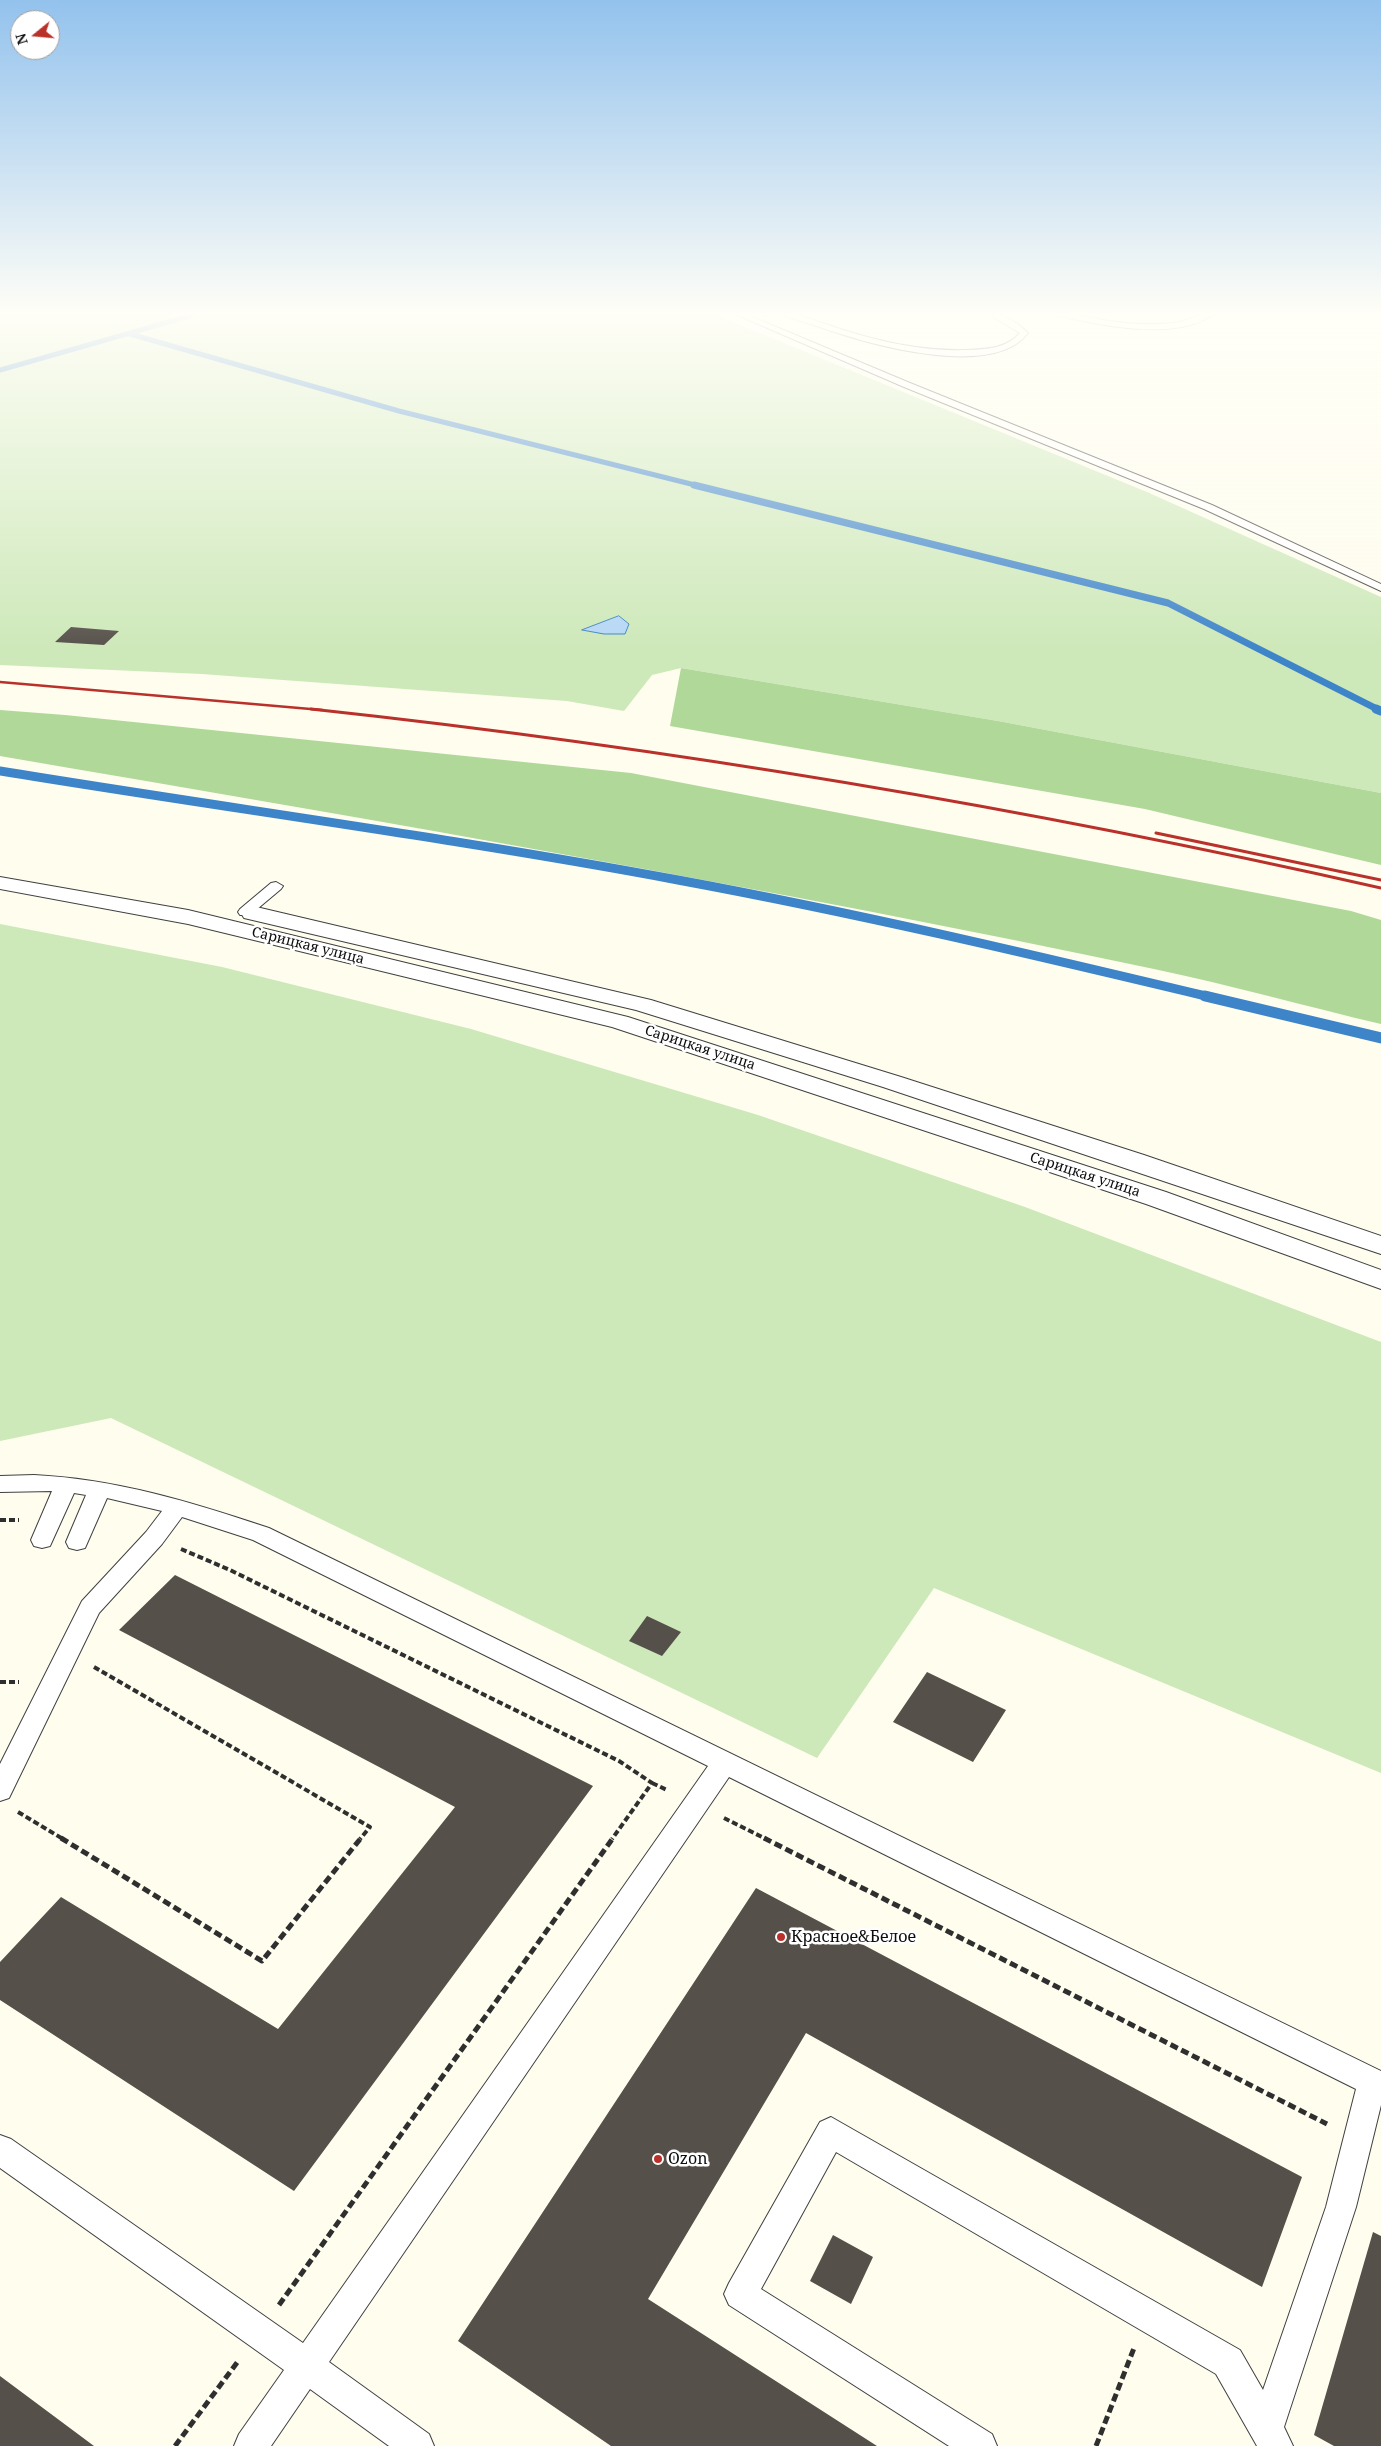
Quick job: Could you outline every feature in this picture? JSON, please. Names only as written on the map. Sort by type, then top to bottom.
[{"type":"street","name":"Сарицкая улица","points":[[0,865],[244,912],[643,1006],[1136,1160],[1381,1246]]},
{"type":"street","name":"Сарицкая улица","points":[[0,883],[52,890],[188,917],[620,1022],[1156,1198],[1381,1280]]},
{"type":"lane","points":[[1007,425],[1208,506],[1381,588]]},
{"type":"lane","points":[[244,912],[276,886]]},
{"type":"lane","points":[[0,1484],[20,1482],[100,1488],[178,1506],[261,1534],[1376,2084],[1271,2438]]},
{"type":"lane","points":[[46,1530],[66,1485]]},
{"type":"lane","points":[[78,1542],[100,1488]]},
{"type":"lane","points":[[4,1798],[10,1751],[90,1607],[154,1538],[178,1506]]},
{"type":"lane","points":[[251,2446],[725,1762]]},
{"type":"lane","points":[[980,2446],[740,2294],[831,2132],[1228,2362],[1271,2438]]},
{"type":"lane","points":[[0,2150],[260,2332],[417,2446]]},
{"type":"path","points":[[0,1520],[46,1530]]},
{"type":"path","points":[[154,1538],[230,1570],[610,1756],[652,1783],[695,1803],[1358,2140]]},
{"type":"path","points":[[4,1798],[262,1962],[370,1826],[67,1651]]},
{"type":"path","points":[[175,2446],[260,2332],[652,1783]]},
{"type":"path","points":[[1096,2446],[1146,2315]]},
{"type":"green space","points":[[0,425],[984,425],[1147,492],[1381,597],[1381,793],[998,721],[681,668],[652,675],[624,711],[567,701],[202,674],[0,665]]},
{"type":"green space","points":[[681,668],[998,721],[1381,793],[1381,865],[1145,809],[670,726]]},
{"type":"green space","points":[[0,710],[631,773],[1351,911],[1381,920],[1381,1024],[1182,975],[1010,939],[722,883],[0,756]]},
{"type":"green space","points":[[0,924],[222,967],[471,1029],[758,1115],[1025,1207],[1381,1342],[1381,1773],[934,1588],[817,1758],[111,1418],[0,1441]]},
{"type":"water","points":[[619,616],[629,624],[625,634],[604,634],[582,630]]},
{"type":"building","points":[[71,627],[119,631],[104,645],[55,642]]},
{"type":"building","points":[[175,1575],[593,1786],[294,2191],[0,2000],[0,1962],[61,1897],[278,2029],[455,1807],[119,1630]]},
{"type":"building","points":[[647,1616],[681,1632],[662,1656],[629,1641]]},
{"type":"building","points":[[927,1672],[1006,1710],[973,1762],[893,1722]]},
{"type":"building","points":[[756,1888],[1302,2177],[1262,2287],[806,2033],[648,2299],[877,2446],[611,2446],[458,2341]]},
{"type":"building","points":[[1373,2232],[1381,2236],[1381,2446],[1334,2446],[1314,2435]]},
{"type":"building","points":[[833,2235],[873,2257],[851,2304],[810,2281]]},
{"type":"building","points":[[0,2376],[94,2446],[0,2446]]},
{"type":"waterway","points":[[456,425],[699,486]]},
{"type":"waterway","points":[[694,485],[1168,603],[1379,710]]},
{"type":"waterway","points":[[1376,709],[1381,711]]},
{"type":"waterway","points":[[0,771],[424,837],[678,880],[879,920],[1210,997]]},
{"type":"waterway","points":[[1205,996],[1381,1038]]},
{"type":"railway","points":[[0,682],[312,709]]},
{"type":"railway","points":[[312,709],[322,710]]},
{"type":"railway","points":[[312,709],[580,742],[849,783],[1116,832],[1381,888]]},
{"type":"railway","points":[[1156,833],[1381,880]]},
{"type":"place","name":"Красное&Белое","points":[[781,1937]]},
{"type":"place","name":"Ozon","points":[[658,2159]]}]
